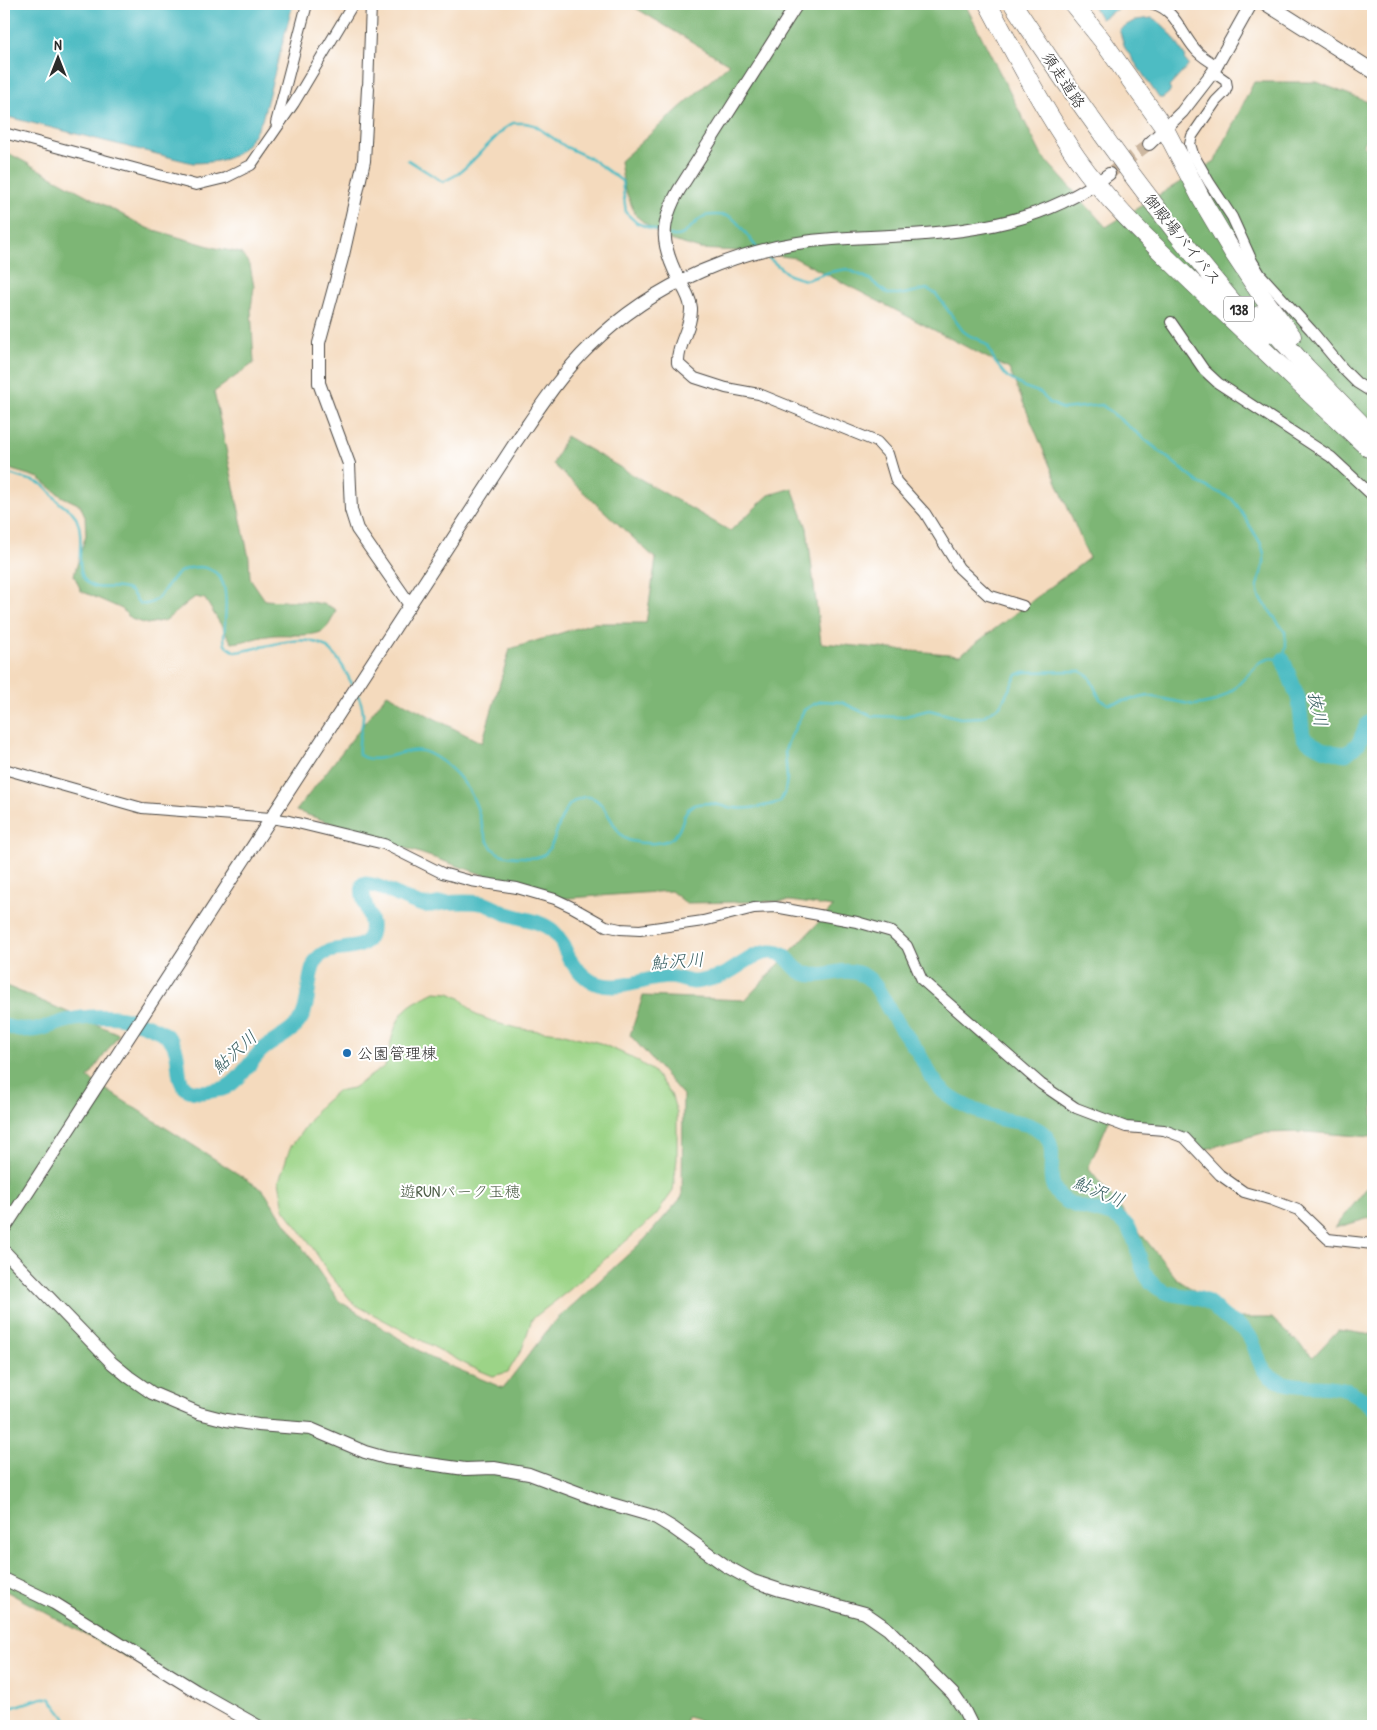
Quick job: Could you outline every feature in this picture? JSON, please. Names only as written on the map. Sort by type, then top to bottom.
[{"type":"highway","points":[[988,4],[1040,101],[1077,158],[1103,179],[1149,240],[1252,341],[1372,442]]},
{"type":"highway","name":"須走道路","points":[[1013,4],[1121,150]]},
{"type":"highway","name":"須走道路","points":[[1027,4],[1121,150]]},
{"type":"highway","points":[[1073,4],[1102,40],[1164,129],[1203,202],[1261,295],[1372,442]]},
{"type":"highway","name":"御殿場バイパス","points":[[1121,150],[1160,212],[1251,324],[1300,378],[1372,442]]},
{"type":"main road","points":[[1267,4],[1373,71]]},
{"type":"street","points":[[274,129],[307,4]]},
{"type":"street","points":[[4,133],[196,185],[225,178],[251,165],[274,129],[294,103],[353,4]]},
{"type":"street","points":[[371,4],[364,161],[343,255],[319,343],[319,383],[348,464],[351,510],[357,529],[410,605]]},
{"type":"street","points":[[797,4],[684,182],[669,209],[664,225],[665,244],[669,261],[688,296],[691,307],[690,318],[678,354],[678,363],[695,378],[726,388],[759,394],[877,442],[888,454],[896,481],[925,513],[959,568],[988,595],[1023,606]]},
{"type":"street","points":[[1153,4],[1165,8],[1194,48],[1226,81],[1227,87],[1225,92],[1216,101],[1192,136],[1190,144],[1193,154],[1209,182],[1232,217],[1252,261],[1260,274],[1345,371],[1373,393]]},
{"type":"street","points":[[1149,144],[1182,112],[1215,69],[1251,4]]},
{"type":"street","points":[[4,1229],[521,435],[565,373],[611,326],[640,304],[680,281],[734,258],[797,243],[831,239],[942,234],[994,225],[1030,215],[1062,202],[1103,179]]},
{"type":"street","points":[[1171,322],[1204,370],[1218,383],[1331,457],[1373,496]]},
{"type":"street","points":[[4,769],[142,808],[289,820],[384,844],[442,873],[471,881],[517,888],[555,899],[606,926],[620,929],[640,930],[703,921],[754,908],[775,907],[857,922],[892,932],[907,946],[922,980],[1041,1084],[1076,1108],[1126,1127],[1164,1130],[1185,1138],[1220,1176],[1244,1192],[1298,1210],[1328,1239],[1373,1244]]},
{"type":"street","points":[[4,1251],[112,1363],[128,1377],[152,1393],[199,1412],[226,1420],[258,1425],[311,1429],[365,1452],[386,1458],[466,1469],[494,1468],[529,1474],[601,1501],[653,1516],[726,1566],[753,1581],[865,1613],[888,1629],[953,1694],[972,1726]]},
{"type":"street","points":[[4,1579],[54,1603],[196,1691],[258,1726]]},
{"type":"green space","points":[[629,4],[965,4],[1042,156],[1106,227],[1215,161],[1254,82],[1317,82],[1373,104],[1373,127],[1363,144],[1373,158],[1373,1137],[1305,1132],[1263,1133],[1203,1150],[1112,1114],[1088,1168],[1178,1280],[1238,1318],[1272,1318],[1313,1357],[1338,1330],[1373,1335],[1373,1726],[719,1726],[687,1717],[684,1726],[253,1726],[4,1590],[4,985],[119,1034],[88,1078],[263,1190],[339,1301],[431,1358],[503,1388],[553,1323],[645,1239],[682,1197],[683,1095],[630,1035],[643,996],[745,1000],[833,907],[791,901],[686,903],[671,891],[555,899],[296,811],[387,694],[482,743],[510,649],[593,623],[646,623],[656,559],[553,464],[566,436],[730,531],[769,495],[792,488],[807,528],[821,643],[960,655],[1089,558],[1009,369],[795,258],[754,252],[700,249],[664,238],[636,216],[624,187],[620,161],[729,64]]},
{"type":"green space","points":[[12,155],[147,228],[216,248],[241,253],[250,265],[254,287],[251,308],[254,363],[214,392],[249,558],[250,578],[265,600],[311,602],[329,606],[336,610],[326,628],[321,632],[274,635],[232,643],[205,599],[195,597],[166,620],[147,624],[131,619],[122,609],[81,591],[74,575],[86,535],[85,516],[80,505],[61,496],[39,478],[12,470],[4,463],[4,156]]},
{"type":"green space","name":"遊RUNパーク玉穂","points":[[435,992],[449,993],[460,998],[476,1015],[500,1024],[521,1029],[560,1033],[600,1043],[631,1057],[653,1071],[671,1094],[677,1113],[677,1159],[673,1191],[656,1215],[567,1292],[532,1319],[522,1349],[508,1372],[493,1376],[469,1366],[354,1304],[330,1275],[309,1242],[284,1209],[279,1181],[290,1148],[320,1106],[337,1091],[353,1088],[385,1066],[394,1032],[402,1014],[413,1004]]},
{"type":"green space","points":[[1373,1180],[1373,1217],[1335,1228]]},
{"type":"water","points":[[4,4],[293,4],[262,120],[256,132],[243,149],[228,158],[218,161],[193,163],[4,116]]},
{"type":"water","points":[[1092,4],[1115,4],[1117,9],[1101,19]]},
{"type":"water","points":[[1152,18],[1171,35],[1186,57],[1184,59],[1189,65],[1169,87],[1171,91],[1163,98],[1159,98],[1125,48],[1119,29],[1136,20]]},
{"type":"waterway","points":[[408,160],[443,182],[467,166],[504,129],[513,123],[534,125],[566,147],[590,158],[622,181],[626,213],[637,223],[660,232]]},
{"type":"waterway","points":[[670,235],[676,236],[685,233],[700,218],[705,216],[725,215],[735,220],[757,248]]},
{"type":"waterway","points":[[357,693],[363,711],[359,738],[359,755],[376,759],[420,751],[436,757],[457,774],[473,797],[484,832],[494,850],[506,856],[532,858],[541,856],[547,851],[552,844],[567,807],[574,801],[584,797],[592,798],[604,808],[624,838],[643,843],[662,842],[673,837],[677,833],[687,810],[694,805],[710,803],[746,808],[780,802],[785,792],[787,778],[785,751],[788,742],[804,710],[822,701],[841,702],[871,716],[902,717],[929,710],[960,718],[982,717],[1000,706],[1017,675],[1024,672],[1080,671],[1089,676],[1100,699],[1108,704],[1149,696],[1194,705],[1216,701],[1235,688],[1260,662],[1271,658],[1283,660],[1286,646],[1285,632],[1259,596],[1257,586],[1264,564],[1261,544],[1232,499],[1199,483],[1102,405],[1063,409],[1048,402],[1041,393],[1024,387],[1007,377],[995,362],[988,346],[963,331],[936,294],[927,289],[904,294],[888,294],[869,279],[847,269],[830,272],[806,280],[789,275],[765,255]]},
{"type":"waterway","points":[[4,471],[13,476],[43,485],[62,505],[74,514],[80,530],[81,569],[83,577],[88,583],[96,587],[126,589],[141,604],[146,604],[155,600],[171,580],[183,570],[199,567],[211,570],[219,576],[223,584],[226,606],[225,645],[235,652],[298,640],[321,644],[338,658],[352,684]]},
{"type":"waterway","name":"抜川","points":[[1283,660],[1299,700],[1303,737],[1313,744],[1328,751],[1346,754],[1359,743],[1367,724],[1373,719]]},
{"type":"waterway","name":"鮎沢川","points":[[4,1026],[35,1030],[82,1018],[123,1018],[152,1028],[168,1037],[176,1051],[181,1081],[189,1090],[202,1092],[223,1089],[236,1080],[262,1050],[299,1023],[307,1003],[311,973],[317,959],[329,951],[353,947],[366,941],[370,935],[371,922],[363,897],[363,884],[377,886],[423,905],[476,902],[542,924],[556,934],[569,958],[582,974],[598,984],[607,986],[668,977],[693,982],[702,981],[725,974],[756,955],[770,952],[783,955],[794,967],[813,975],[844,971],[856,972],[868,978],[875,986],[933,1079],[944,1092],[951,1098],[976,1111],[1028,1125],[1043,1133],[1051,1147],[1051,1179],[1057,1193],[1071,1204],[1106,1214],[1122,1221],[1132,1234],[1143,1268],[1152,1283],[1171,1294],[1206,1301],[1223,1316],[1242,1328],[1251,1339],[1262,1366],[1271,1377],[1289,1384],[1346,1390],[1364,1400],[1373,1408]]},
{"type":"waterway","points":[[4,1710],[42,1698],[50,1698],[73,1726]]},
{"type":"tunnel","points":[[1109,174],[1149,144]]},
{"type":"place","name":"公園管理棟","points":[[347,1053]]}]
